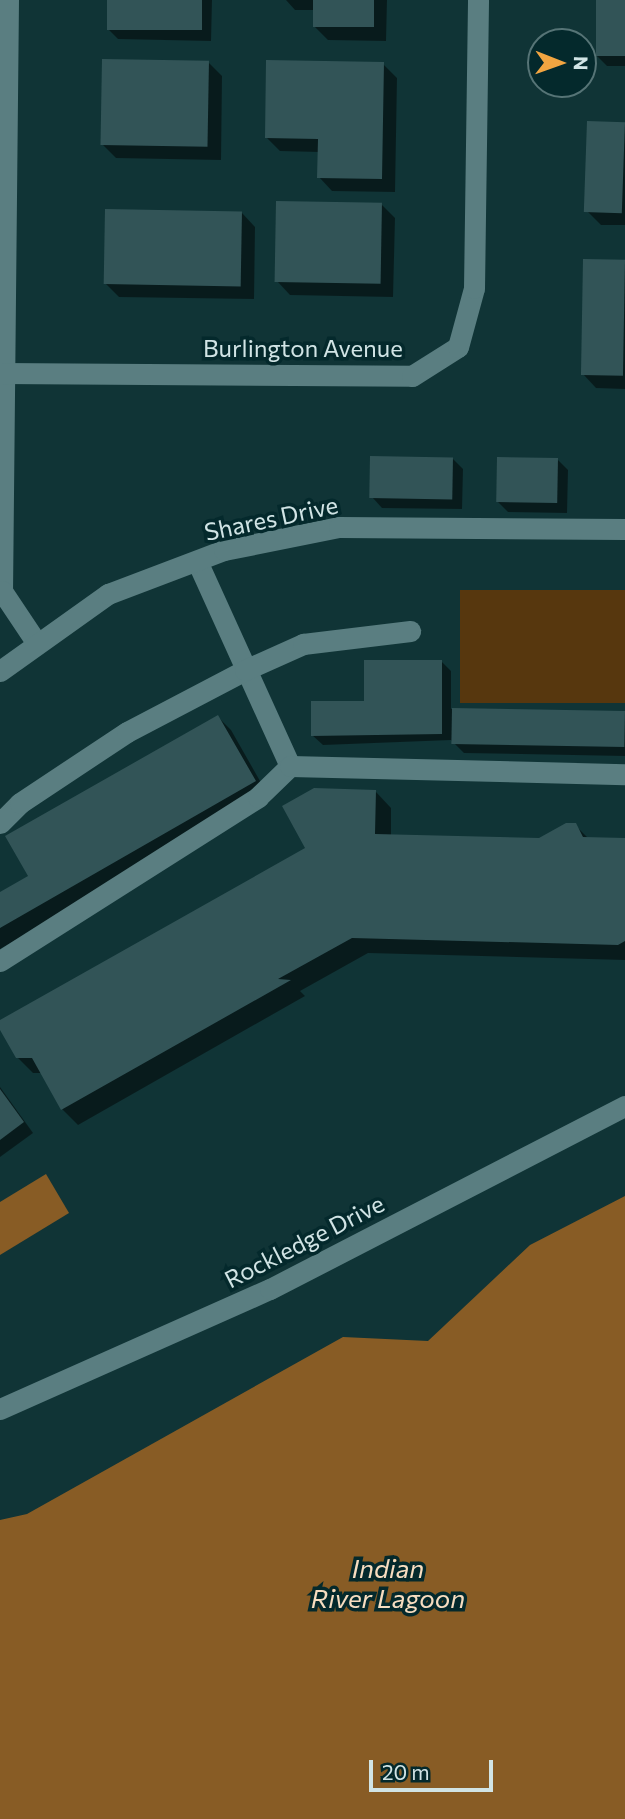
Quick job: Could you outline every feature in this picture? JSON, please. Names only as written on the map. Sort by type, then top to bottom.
[{"type":"street","points":[[8,0],[1,373],[2,591],[36,642]]},
{"type":"street","name":"Burlington Avenue","points":[[1,373],[412,376],[458,347],[474,288],[478,0]]},
{"type":"street","name":"Shares Drive","points":[[0,671],[36,642],[108,594],[224,550],[339,527],[625,528]]},
{"type":"street","points":[[197,561],[290,766]]},
{"type":"street","points":[[0,822],[20,803],[127,732],[245,670],[303,644],[410,631]]},
{"type":"street","points":[[0,961],[258,797],[290,766],[625,774]]},
{"type":"street","name":"Rockledge Drive","points":[[0,1409],[270,1289],[625,1106]]},
{"type":"shaded area","points":[[460,590],[625,590],[625,703],[460,703]]},
{"type":"water","points":[[46,1174],[69,1213],[0,1255],[0,1202]]},
{"type":"water","name":"Indian River Lagoon","points":[[625,1196],[625,1819],[0,1819],[0,1520],[27,1514],[343,1337],[428,1341],[530,1245]]},
{"type":"building","points":[[107,0],[202,0],[202,30],[107,30]]},
{"type":"building","points":[[313,0],[374,0],[374,27],[313,27]]},
{"type":"building","points":[[596,0],[625,0],[625,56],[597,56]]},
{"type":"building","points":[[102,59],[209,61],[207,147],[100,145]]},
{"type":"building","points":[[266,60],[384,62],[382,179],[317,178],[318,139],[265,138]]},
{"type":"building","points":[[587,121],[625,122],[622,213],[584,212]]},
{"type":"building","points":[[276,201],[382,203],[381,284],[275,282]]},
{"type":"building","points":[[105,209],[242,211],[241,286],[104,284]]},
{"type":"building","points":[[583,259],[625,260],[623,376],[581,375]]},
{"type":"building","points":[[370,456],[453,457],[452,499],[369,498]]},
{"type":"building","points":[[497,457],[558,458],[557,503],[496,502]]},
{"type":"building","points":[[364,660],[442,660],[442,734],[311,736],[311,701],[364,701]]},
{"type":"building","points":[[452,708],[625,711],[624,747],[451,744]]},
{"type":"building","points":[[218,715],[256,781],[0,928],[0,892],[28,876],[5,836]]},
{"type":"building","points":[[314,788],[376,790],[375,834],[539,838],[566,823],[576,823],[583,837],[625,838],[625,941],[618,945],[352,938],[278,979],[291,980],[61,1110],[32,1058],[16,1058],[0,1030],[0,1020],[305,848],[282,806]]},
{"type":"building","points":[[0,1089],[24,1122],[0,1140]]}]
